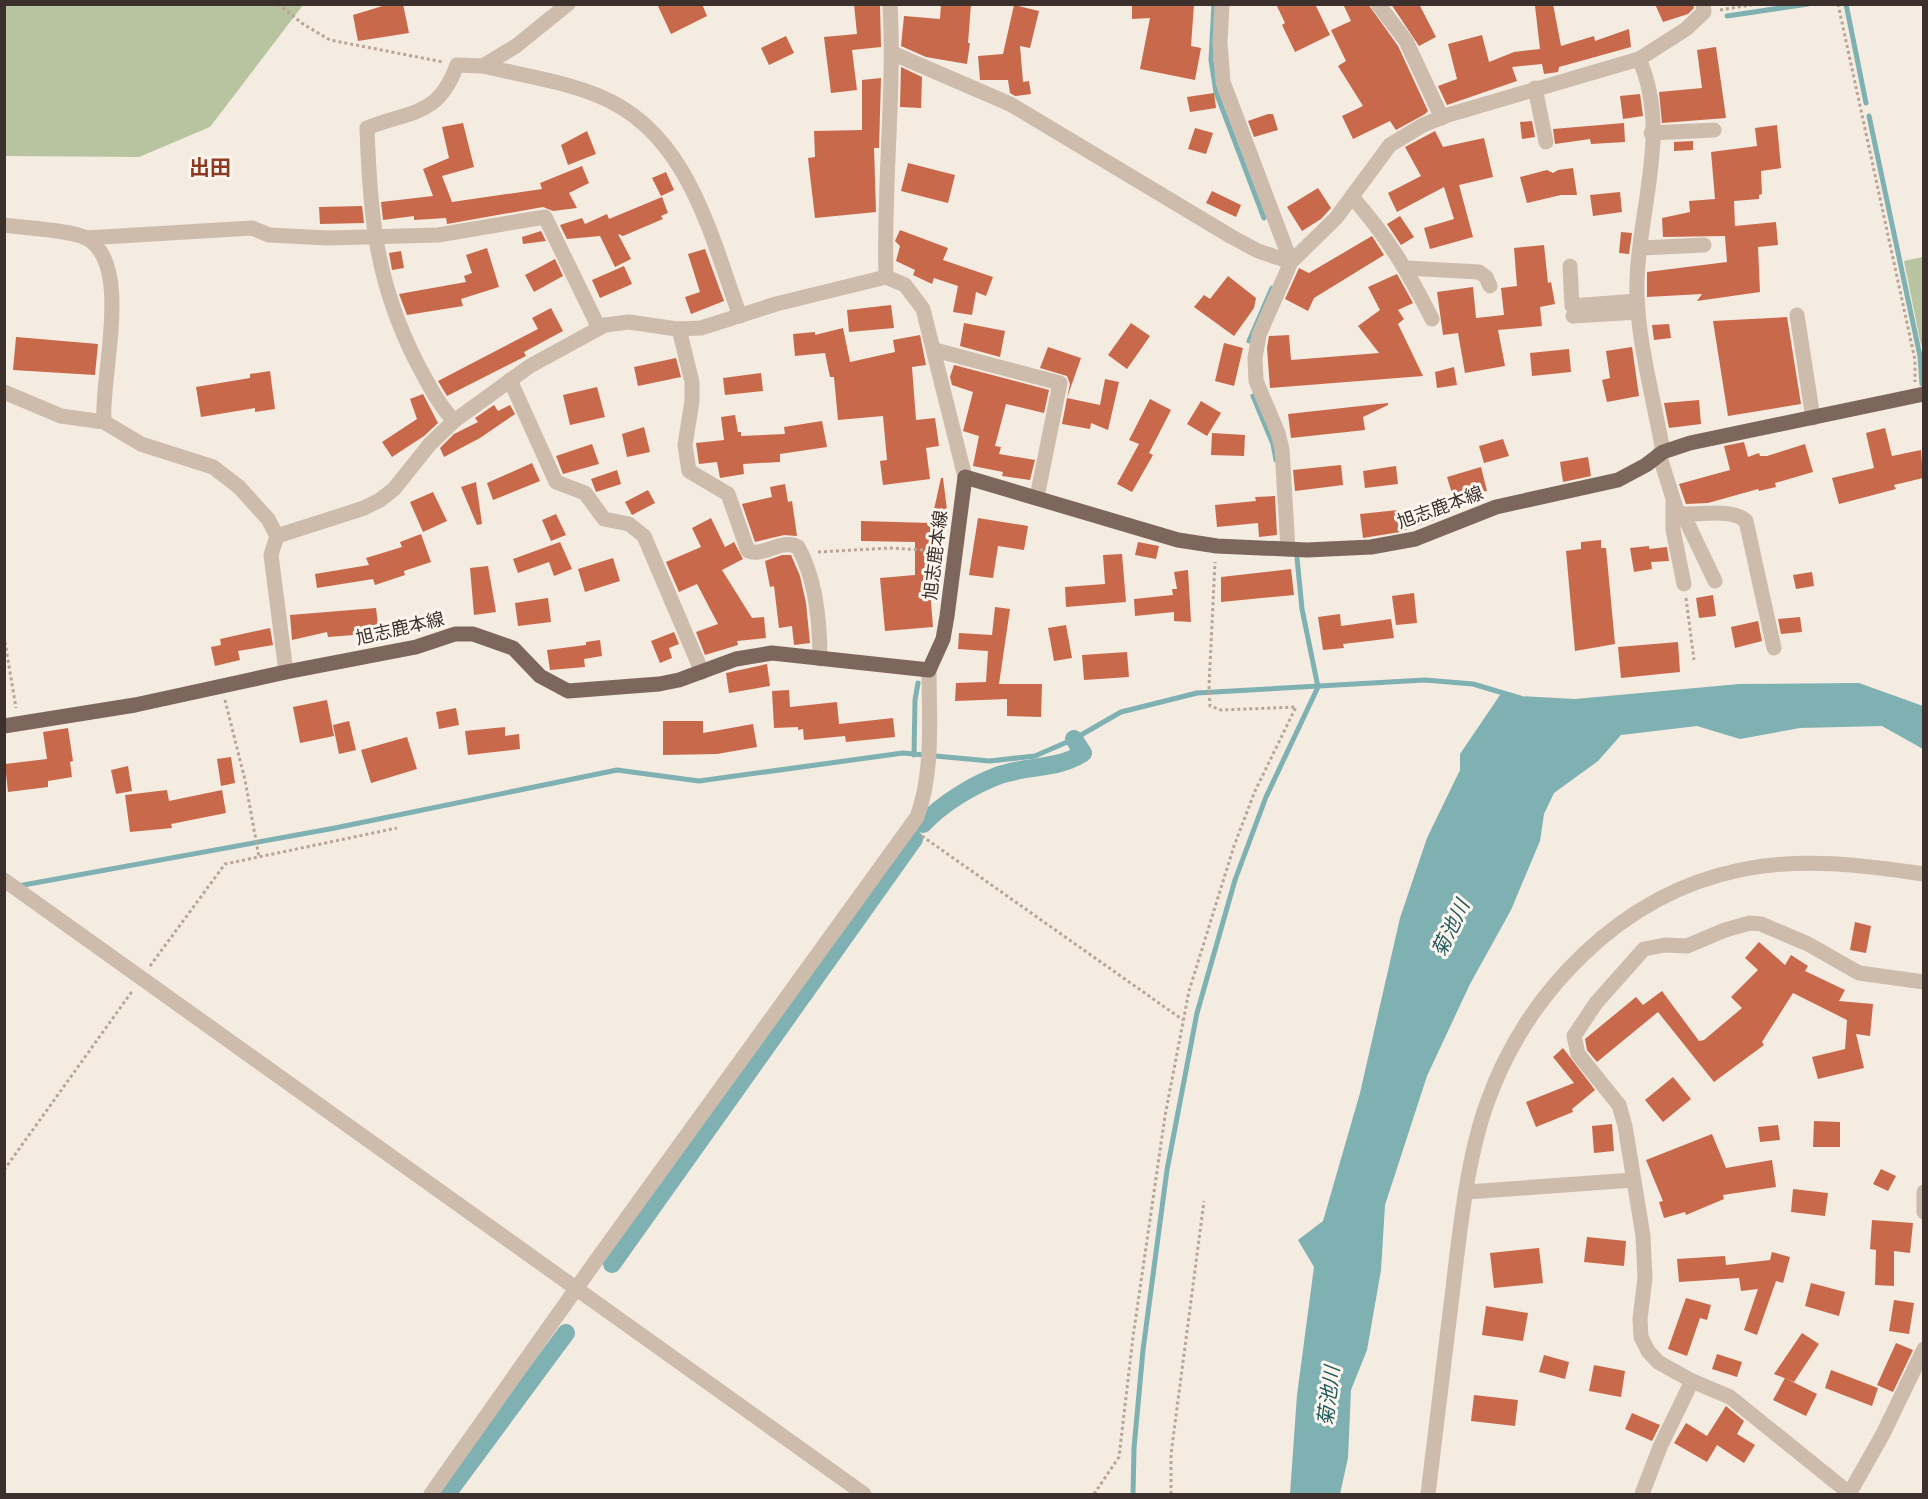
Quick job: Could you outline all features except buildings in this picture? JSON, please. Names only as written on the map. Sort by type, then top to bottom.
[{"type":"main road","name":"旭志鹿本線","points":[[11,725],[95,713],[416,647],[454,634],[473,634],[513,648],[540,676],[568,691],[659,684],[702,672],[736,659],[772,653],[929,670],[943,639],[965,477],[1178,540],[1216,546],[1288,549],[1371,547],[1407,541],[1489,509],[1618,480],[1646,465],[1661,453],[1690,443],[1921,395]]},
{"type":"street","points":[[483,66],[516,46],[568,4]]},
{"type":"street","points":[[886,277],[884,226],[892,53],[890,4]]},
{"type":"street","points":[[1222,4],[1220,43],[1223,82],[1291,262]]},
{"type":"street","points":[[1378,4],[1406,40],[1442,117]]},
{"type":"street","points":[[1288,549],[1282,449],[1278,433],[1256,381],[1255,358],[1259,335],[1291,262],[1336,218],[1390,144],[1442,117],[1535,88],[1639,60],[1686,29],[1703,8]]},
{"type":"street","points":[[892,53],[1010,104],[1232,237],[1258,251],[1291,262]]},
{"type":"street","points":[[1639,60],[1649,88],[1652,133],[1651,180],[1641,248],[1638,306],[1661,453],[1678,508],[1716,581]]},
{"type":"street","points":[[454,421],[444,411],[429,386],[395,319],[374,236],[368,128],[429,106],[445,92],[457,66],[483,66],[561,84],[599,96],[629,112],[654,132],[676,160],[692,189],[740,316]]},
{"type":"street","points":[[1535,88],[1546,142]]},
{"type":"street","points":[[1652,133],[1714,130]]},
{"type":"street","points":[[1352,197],[1372,220],[1406,268],[1432,320]]},
{"type":"street","points":[[4,225],[70,233],[86,238],[252,228],[269,235],[374,236],[438,235],[545,218],[599,328]]},
{"type":"street","points":[[86,238],[96,246],[104,259],[110,274],[112,294],[103,398],[104,422]]},
{"type":"street","points":[[1641,248],[1704,245]]},
{"type":"street","points":[[1570,266],[1572,306],[1638,306]]},
{"type":"street","points":[[1406,268],[1479,272],[1486,277],[1490,286]]},
{"type":"street","points":[[277,536],[364,508],[380,500],[394,489],[430,444],[454,421],[530,366],[599,328],[629,322],[680,329],[701,328],[886,277],[905,285],[923,309],[965,477]]},
{"type":"street","points":[[1573,316],[1638,306]]},
{"type":"street","points":[[1797,315],[1813,418]]},
{"type":"street","points":[[680,329],[692,382],[692,401],[685,445],[689,471],[728,494],[748,551],[753,553],[793,544],[802,555],[820,630],[820,659]]},
{"type":"street","points":[[934,350],[1060,383],[1037,497]]},
{"type":"street","points":[[510,380],[556,482],[585,493],[604,519],[629,524],[644,536],[702,672]]},
{"type":"street","points":[[4,392],[61,416],[104,422],[141,444],[213,467],[239,487],[268,519],[277,536],[271,555],[286,672]]},
{"type":"street","points":[[1678,508],[1673,530],[1684,584]]},
{"type":"street","points":[[1678,508],[1731,514],[1740,516],[1746,521],[1774,648]]},
{"type":"street","points":[[431,1494],[576,1289],[910,827],[922,802],[927,766],[929,670]]},
{"type":"street","points":[[1428,1494],[1455,1268],[1467,1192],[1487,1104],[1512,1050],[1529,1021],[1560,979],[1580,957],[1623,922],[1670,893],[1704,880],[1740,870],[1816,863],[1923,874]]},
{"type":"street","points":[[4,880],[864,1494]]},
{"type":"street","points":[[1923,982],[1859,973],[1823,952],[1761,924],[1739,925],[1687,946],[1665,945],[1644,949],[1596,1003],[1574,1036],[1578,1054],[1619,1106],[1625,1126],[1645,1258],[1644,1295],[1640,1319],[1641,1337],[1658,1362],[1692,1381],[1730,1397],[1849,1494],[1883,1434],[1923,1349]]},
{"type":"street","points":[[1467,1192],[1633,1180]]},
{"type":"street","points":[[1923,1192],[1923,1212]]},
{"type":"street","points":[[1642,1494],[1660,1447],[1692,1381]]},
{"type":"path","points":[[278,4],[303,24],[330,40],[457,66]]},
{"type":"path","points":[[1703,8],[1757,4]]},
{"type":"path","points":[[1838,4],[1915,360],[1915,383],[1921,395]]},
{"type":"path","points":[[1094,1494],[1119,1457],[1146,1238],[1183,1020],[1234,846],[1255,791],[1296,707],[1221,710],[1210,706],[1216,546]]},
{"type":"path","points":[[802,555],[829,550],[890,548],[954,552]]},
{"type":"path","points":[[1684,584],[1694,660]]},
{"type":"path","points":[[4,636],[11,725]]},
{"type":"path","points":[[221,687],[254,822],[259,856]]},
{"type":"path","points":[[910,827],[1183,1020]]},
{"type":"path","points":[[4,1170],[225,864],[397,828]]},
{"type":"path","points":[[1171,1494],[1174,1431],[1204,1201]]},
{"type":"green space","points":[[5,4],[303,5],[210,127],[139,157],[5,156]]},
{"type":"green space","points":[[1923,257],[1924,344],[1921,345],[1904,261]]},
{"type":"water","name":"菊池川","points":[[1859,683],[1923,706],[1923,749],[1882,726],[1800,728],[1740,739],[1697,726],[1621,735],[1598,761],[1554,793],[1544,814],[1540,841],[1511,910],[1470,984],[1427,1076],[1385,1205],[1381,1270],[1367,1350],[1351,1390],[1348,1458],[1340,1494],[1290,1494],[1297,1395],[1314,1267],[1298,1240],[1323,1221],[1360,1093],[1400,918],[1427,838],[1460,770],[1460,754],[1500,695],[1575,699],[1739,684]]},
{"type":"waterway","points":[[1214,4],[1211,60],[1216,92],[1264,218]]},
{"type":"waterway","points":[[1727,16],[1808,4]]},
{"type":"waterway","points":[[1846,4],[1866,103]]},
{"type":"waterway","points":[[1869,116],[1920,356],[1922,384]]},
{"type":"waterway","points":[[1249,341],[1272,288]]},
{"type":"waterway","points":[[1253,396],[1273,444],[1276,460]]},
{"type":"waterway","points":[[1133,1494],[1134,1448],[1143,1350],[1167,1170],[1197,1013],[1235,880],[1266,797],[1318,687],[1302,609],[1297,558]]},
{"type":"waterway","points":[[18,886],[335,828],[617,770],[699,781],[903,753],[990,761],[1035,756],[1074,739],[1121,712],[1197,693],[1425,680],[1473,684],[1520,698]]},
{"type":"waterway","points":[[914,755],[915,700],[918,683]]},
{"type":"waterway","points":[[923,824],[948,803],[987,780],[1019,770],[1063,762],[1083,753],[1074,739]]},
{"type":"waterway","points":[[612,1264],[914,839]]},
{"type":"waterway","points":[[447,1494],[566,1333]]},
{"type":"district","name":"出田","points":[[210,167]]}]
